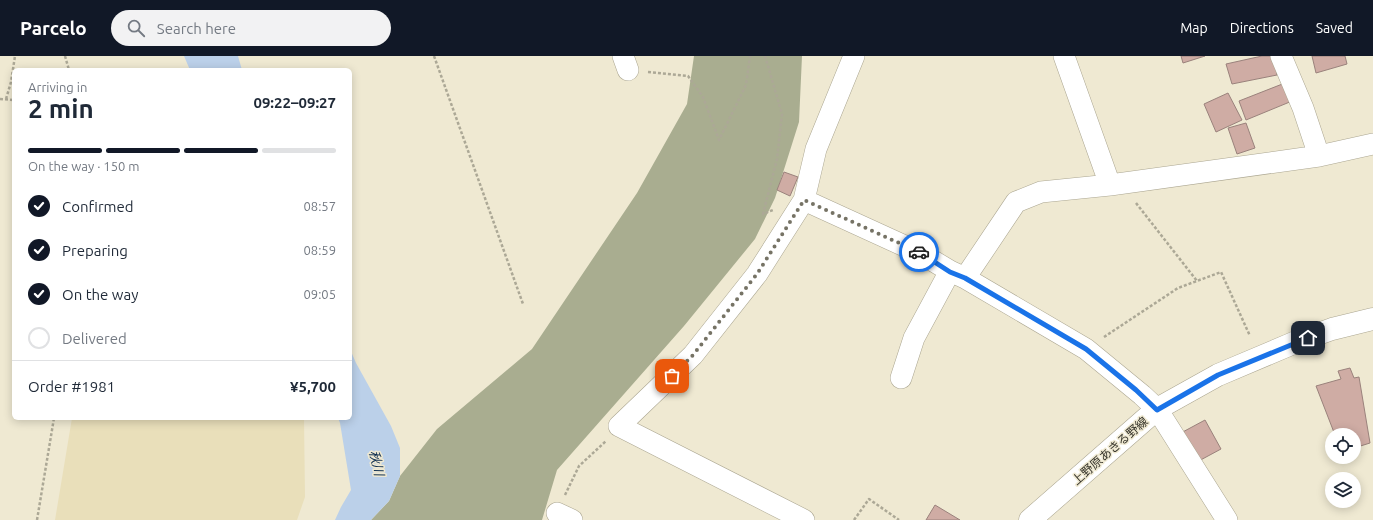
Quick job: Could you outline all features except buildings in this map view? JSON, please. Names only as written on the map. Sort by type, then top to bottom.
[{"type":"main road","name":"上野原あきる野線","points":[[1030,520],[1157,410],[1218,375],[1296,342],[1332,329],[1373,319]]},
{"type":"street","points":[[804,520],[619,426],[693,355],[757,274],[804,200],[816,149],[854,56]]},
{"type":"street","points":[[1064,56],[1115,184]]},
{"type":"street","points":[[1281,56],[1303,108],[1319,156]]},
{"type":"street","points":[[901,378],[914,338],[958,275],[1016,202],[1041,192],[1115,184],[1319,156],[1373,144]]},
{"type":"street","points":[[804,200],[920,253],[1086,349],[1136,390],[1157,410],[1227,520]]},
{"type":"path","points":[[13,68],[15,56]]},
{"type":"path","points":[[66,56],[68,68]]},
{"type":"path","points":[[434,56],[522,304]]},
{"type":"path","points":[[626,63],[688,76],[703,97],[719,140],[746,85],[750,56]]},
{"type":"path","points":[[765,56],[782,114],[778,158],[763,214],[804,200]]},
{"type":"path","points":[[6,99],[12,76]]},
{"type":"path","points":[[0,99],[12,100]]},
{"type":"path","points":[[1115,184],[1197,281]]},
{"type":"path","points":[[1086,349],[1178,288],[1221,272],[1250,336]]},
{"type":"path","points":[[37,520],[54,420]]},
{"type":"path","points":[[564,517],[579,466],[607,440],[619,426]]},
{"type":"path","points":[[854,520],[869,499],[899,520]]},
{"type":"green space","points":[[694,56],[802,56],[799,122],[775,198],[755,239],[684,326],[557,470],[542,520],[371,520],[389,501],[400,476],[437,429],[532,349],[637,193],[687,104]]},
{"type":"sand","points":[[72,420],[304,420],[305,497],[297,520],[55,520]]},
{"type":"water","points":[[184,56],[238,56],[241,68],[189,68]]},
{"type":"water","name":"秋川","points":[[352,354],[391,426],[400,448],[400,476],[389,501],[371,520],[335,520],[351,490],[339,420],[352,420]]},
{"type":"way so far","points":[[672,376],[693,355],[757,274],[804,200],[919,252]]},
{"type":"route","points":[[919,252],[950,272],[965,278],[1086,349],[1136,390],[1157,410],[1218,375],[1308,338]]}]
